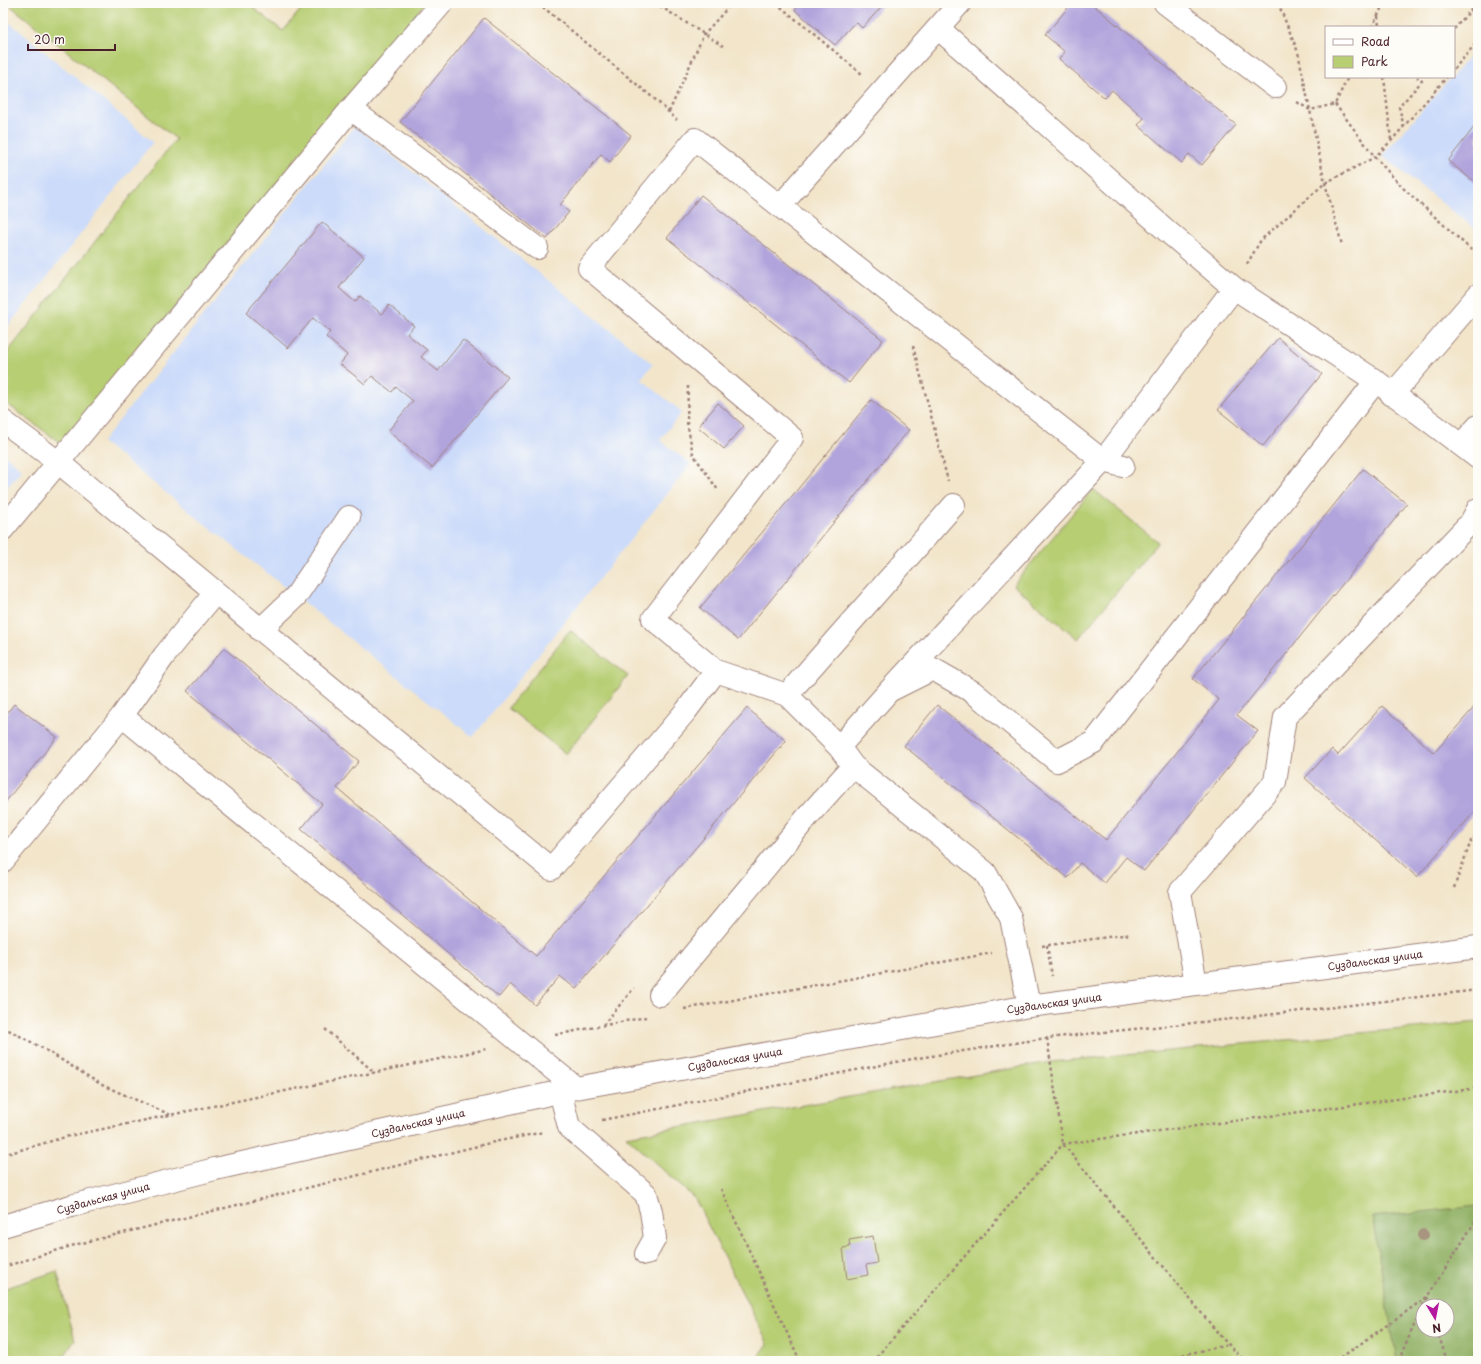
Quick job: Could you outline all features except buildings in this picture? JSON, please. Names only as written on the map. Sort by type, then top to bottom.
[{"type":"street","points":[[3,529],[350,109],[442,3]]},
{"type":"street","points":[[780,206],[960,3]]},
{"type":"street","points":[[1165,3],[1275,88]]},
{"type":"street","points":[[938,28],[1167,231],[1234,288],[1376,381],[1392,395],[1478,458]]},
{"type":"street","points":[[350,109],[537,248]]},
{"type":"street","points":[[1029,1006],[1011,918],[985,872],[853,766],[839,747],[787,695],[716,671],[653,618],[792,438],[589,268],[695,139],[902,302],[1113,464]]},
{"type":"street","points":[[839,747],[889,691],[1113,464],[1234,288]]},
{"type":"street","points":[[1392,395],[1478,295]]},
{"type":"street","points":[[889,691],[933,668],[973,692],[1057,761],[1094,742],[1376,381]]},
{"type":"street","points":[[3,421],[58,462],[551,869],[686,711],[716,671]]},
{"type":"street","points":[[1461,445],[1478,426]]},
{"type":"street","points":[[787,695],[954,504]]},
{"type":"street","points":[[1196,984],[1180,892],[1275,782],[1285,717],[1471,522],[1478,509]]},
{"type":"street","points":[[260,630],[296,596],[349,517]]},
{"type":"street","points":[[3,861],[122,716],[164,656],[215,593]]},
{"type":"street","points":[[122,716],[521,1042],[568,1090],[569,1127],[646,1194],[651,1211],[654,1238],[646,1254]]},
{"type":"street","points":[[660,995],[808,816],[853,766]]},
{"type":"street","name":"Суздальская улица","points":[[3,1226],[71,1206],[215,1168],[568,1090],[1029,1006],[1478,947]]},
{"type":"path","points":[[538,3],[669,112],[695,139]]},
{"type":"path","points":[[655,3],[723,46]]},
{"type":"path","points":[[669,112],[704,34],[732,3]]},
{"type":"path","points":[[776,3],[882,90]]},
{"type":"path","points":[[1278,3],[1298,52],[1325,183],[1342,245]]},
{"type":"path","points":[[1372,26],[1384,3]]},
{"type":"path","points":[[1455,28],[1477,3]]},
{"type":"path","points":[[1378,15],[1379,26]]},
{"type":"path","points":[[1455,68],[1478,41]]},
{"type":"path","points":[[1335,104],[1348,78]]},
{"type":"path","points":[[1384,78],[1392,141]]},
{"type":"path","points":[[1404,127],[1399,107],[1422,81],[1418,78]]},
{"type":"path","points":[[1234,288],[1261,240],[1325,183],[1375,157],[1392,141],[1446,78]]},
{"type":"path","points":[[1310,110],[1335,104]]},
{"type":"path","points":[[1335,104],[1375,157],[1402,187],[1478,256]]},
{"type":"path","points":[[902,302],[954,504]]},
{"type":"path","points":[[688,351],[687,422],[693,454],[734,513]]},
{"type":"path","points":[[1454,888],[1471,841],[1478,833]]},
{"type":"path","points":[[680,1010],[1018,949],[1130,934]]},
{"type":"path","points":[[3,1267],[78,1244],[494,1142],[912,1059],[1047,1038],[1241,1018],[1478,990]]},
{"type":"path","points":[[3,1155],[69,1136],[649,1016]]},
{"type":"path","points":[[3,1027],[44,1049],[102,1085],[171,1115]]},
{"type":"path","points":[[325,1029],[374,1073]]},
{"type":"path","points":[[1047,1038],[1063,1144],[1229,1344],[1245,1361]]},
{"type":"path","points":[[873,1361],[1063,1144],[1478,1088]]},
{"type":"path","points":[[722,1189],[800,1361]]},
{"type":"path","points":[[1400,1361],[1402,1352],[1427,1297],[1478,1217]]},
{"type":"path","points":[[1336,1361],[1427,1297]]},
{"type":"path","points":[[1440,1338],[1447,1361]]},
{"type":"path","points":[[1153,1361],[1229,1344]]},
{"type":"path","points":[[1475,1361],[1478,1357]]},
{"type":"shaded area","points":[[3,17],[153,142],[3,333]]},
{"type":"shaded area","points":[[1478,46],[1478,231],[1382,156],[1450,78],[1455,78],[1455,73]]},
{"type":"shaded area","points":[[355,126],[653,364],[641,379],[682,412],[660,440],[691,464],[473,737],[102,442]]},
{"type":"shaded area","points":[[3,453],[22,470],[3,492]]},
{"type":"green space","points":[[7,3],[247,3],[283,31],[306,3],[425,3],[62,444],[3,401],[3,358],[176,139]]},
{"type":"green space","points":[[1093,489],[1158,542],[1078,639],[1013,585]]},
{"type":"green space","points":[[570,630],[628,676],[566,754],[508,708]]},
{"type":"green space","points":[[1478,1022],[1478,1361],[755,1361],[768,1344],[695,1199],[626,1136],[1050,1062]]},
{"type":"green space","points":[[1478,1206],[1478,1361],[1397,1361],[1372,1217]]},
{"type":"green space","points":[[57,1271],[75,1340],[61,1361],[3,1361],[3,1289]]}]
